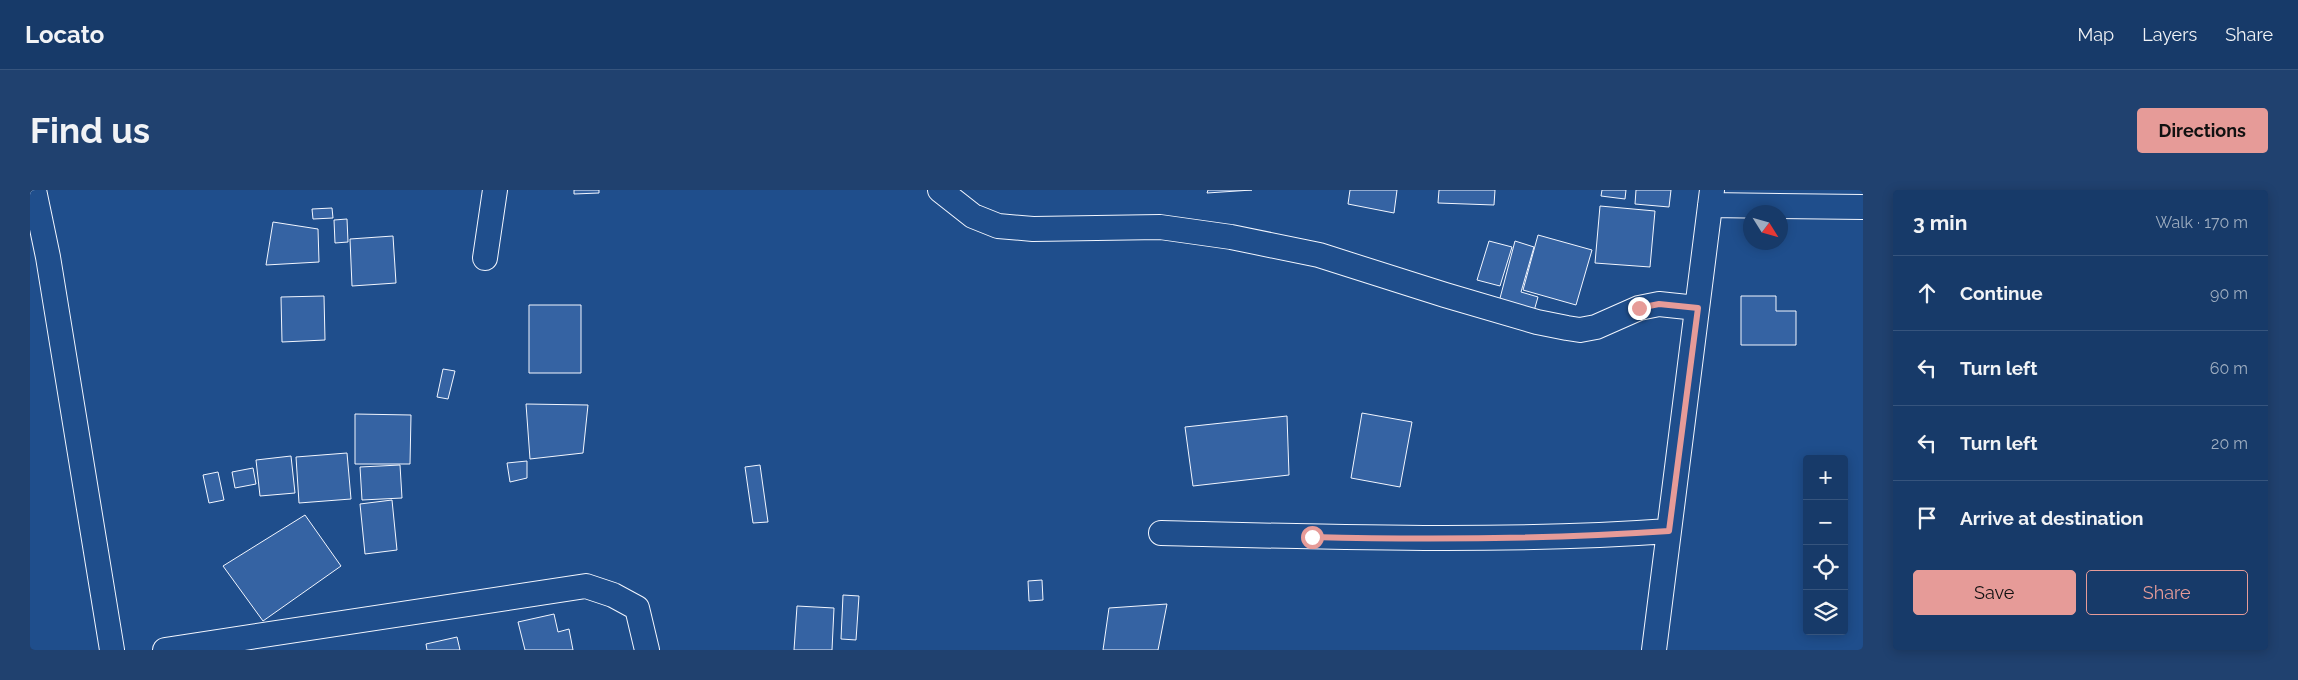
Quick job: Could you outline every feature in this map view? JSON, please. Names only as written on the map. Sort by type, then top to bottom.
[{"type":"street","points":[[34,190],[48,257],[112,650]]},
{"type":"street","points":[[485,258],[494,190]]},
{"type":"street","points":[[940,190],[973,216],[998,226],[1033,229],[1160,227],[1231,237],[1319,255],[1445,295],[1537,322],[1566,328],[1580,330],[1596,327],[1639,308],[1659,304],[1698,308]]},
{"type":"street","points":[[1654,650],[1711,197],[1863,207]]},
{"type":"street","points":[[1161,533],[1387,539],[1603,536],[1669,531]]},
{"type":"street","points":[[165,650],[586,586],[613,594],[637,608],[647,650]]},
{"type":"building","points":[[574,190],[599,190],[599,193],[574,194]]},
{"type":"building","points":[[1208,190],[1252,190],[1207,193]]},
{"type":"building","points":[[1350,190],[1397,190],[1394,213],[1348,204]]},
{"type":"building","points":[[1439,190],[1495,190],[1494,205],[1438,203]]},
{"type":"building","points":[[1602,190],[1626,190],[1625,199],[1601,196]]},
{"type":"building","points":[[1636,190],[1671,190],[1669,207],[1635,204]]},
{"type":"building","points":[[1600,206],[1655,211],[1650,267],[1595,263]]},
{"type":"building","points":[[332,208],[333,218],[313,219],[312,209]]},
{"type":"building","points":[[347,219],[348,242],[335,243],[334,220]]},
{"type":"building","points":[[273,222],[318,229],[319,262],[266,265]]},
{"type":"building","points":[[1538,235],[1592,250],[1576,305],[1523,290]]},
{"type":"building","points":[[393,236],[396,283],[352,286],[350,239]]},
{"type":"building","points":[[1489,241],[1512,247],[1500,286],[1477,280]]},
{"type":"building","points":[[1515,241],[1534,247],[1521,292],[1538,297],[1534,311],[1499,302]]},
{"type":"building","points":[[324,296],[325,340],[282,342],[281,297]]},
{"type":"building","points":[[1741,296],[1776,296],[1776,311],[1796,311],[1796,345],[1741,345]]},
{"type":"building","points":[[529,305],[581,305],[581,373],[529,373]]},
{"type":"building","points":[[443,369],[455,371],[448,399],[437,397]]},
{"type":"building","points":[[526,404],[588,405],[583,453],[530,459]]},
{"type":"building","points":[[1362,413],[1412,422],[1400,487],[1351,478]]},
{"type":"building","points":[[355,414],[411,415],[410,464],[355,464]]},
{"type":"building","points":[[1287,416],[1289,475],[1193,486],[1185,427]]},
{"type":"building","points":[[347,453],[351,499],[299,503],[296,457]]},
{"type":"building","points":[[291,456],[295,493],[260,496],[256,460]]},
{"type":"building","points":[[527,461],[527,478],[510,482],[507,463]]},
{"type":"building","points":[[400,465],[402,498],[362,500],[360,467]]},
{"type":"building","points":[[760,465],[768,522],[753,523],[745,467]]},
{"type":"building","points":[[253,468],[256,484],[235,488],[232,472]]},
{"type":"building","points":[[218,472],[224,500],[209,503],[203,475]]},
{"type":"building","points":[[392,500],[397,550],[365,554],[360,504]]},
{"type":"building","points":[[305,515],[341,566],[263,621],[223,566]]},
{"type":"building","points":[[1042,580],[1043,600],[1029,601],[1028,581]]},
{"type":"building","points":[[843,595],[859,596],[856,640],[841,639]]},
{"type":"building","points":[[1167,604],[1158,650],[1103,650],[1109,608]]},
{"type":"building","points":[[797,606],[834,608],[832,650],[794,650]]},
{"type":"building","points":[[554,614],[558,632],[569,629],[573,650],[525,650],[518,622]]},
{"type":"building","points":[[457,637],[460,650],[427,650],[426,644]]},
{"type":"route","points":[[1312,537],[1387,539],[1603,536],[1669,531],[1698,308],[1659,304],[1639,308]]}]
